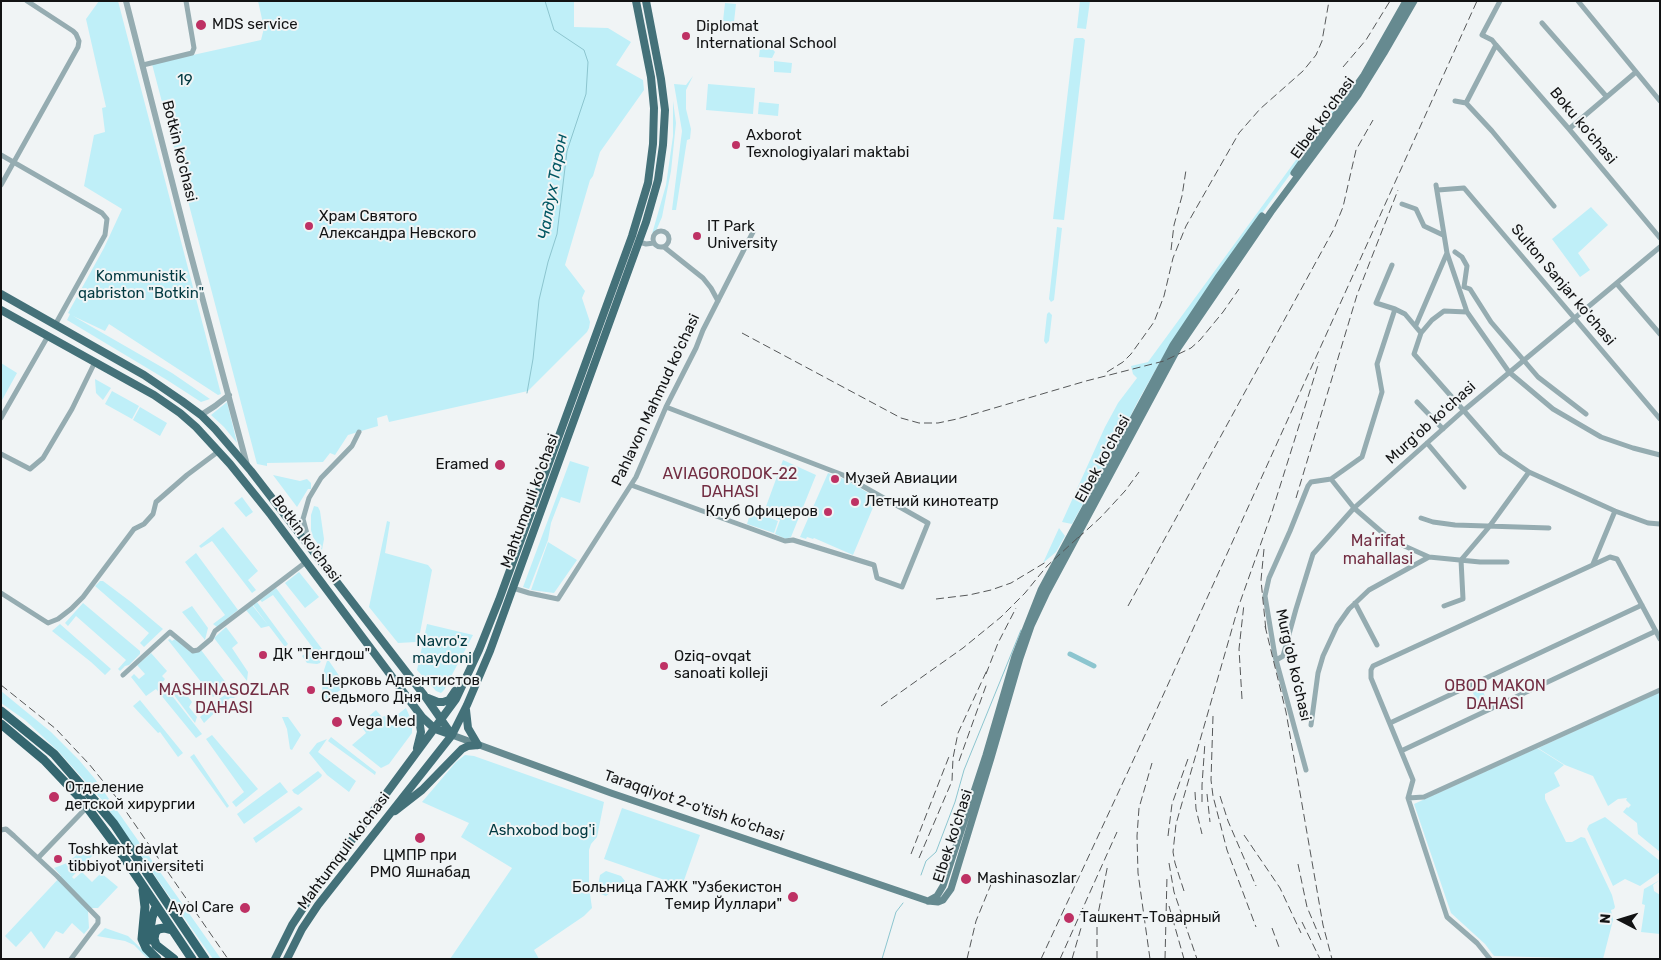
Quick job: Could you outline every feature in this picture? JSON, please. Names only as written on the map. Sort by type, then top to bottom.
[{"type":"highway","points":[[1,711],[54,754],[91,803],[142,885],[192,959]]},
{"type":"highway","points":[[1,724],[44,760],[114,824],[205,959]]},
{"type":"highway","points":[[142,885],[145,899],[143,941],[146,948],[157,959]]},
{"type":"highway","points":[[156,906],[149,936],[156,945],[174,959]]},
{"type":"highway","points":[[156,945],[154,939],[156,931],[162,928],[172,930]]},
{"type":"main road","name":"Mahtumquli ko'chasi","points":[[275,959],[288,931],[307,901],[436,729],[456,699],[479,650],[499,600],[635,226],[648,183],[653,150],[654,108],[651,77],[636,1]]},
{"type":"main road","name":"Mahtumquli ko'chasi","points":[[287,959],[302,929],[318,905],[383,820],[452,735],[467,705],[513,588],[639,242],[658,180],[665,127],[663,92],[646,1]]},
{"type":"main road","name":"Elbek ko'chasi","points":[[928,901],[935,898],[942,889],[986,755],[1018,648],[1037,598],[1173,346],[1219,276],[1359,83],[1406,1]]},
{"type":"main road","name":"Elbek ko'chasi","points":[[928,901],[941,901],[946,898],[951,889],[992,758],[1009,691],[1035,617],[1174,356],[1270,212],[1370,77],[1414,1]]},
{"type":"main road","name":"Botkin ko'chasi","points":[[1,294],[144,375],[202,417],[247,465],[424,695],[452,735]]},
{"type":"main road","name":"Botkin ko'chasi","points":[[1,310],[154,395],[196,427],[247,484],[417,710],[436,729]]},
{"type":"main road","points":[[48,336],[55,325]]},
{"type":"main road","points":[[196,427],[202,417]]},
{"type":"main road","points":[[499,600],[507,603]]},
{"type":"main road","points":[[342,610],[353,602]]},
{"type":"main road","points":[[424,695],[438,702],[449,700],[469,663],[479,650]]},
{"type":"main road","points":[[383,820],[422,790],[462,749],[478,745],[468,728],[466,718],[467,705]]},
{"type":"main road","points":[[412,759],[421,732],[417,710]]},
{"type":"main road","points":[[436,729],[452,735]]},
{"type":"main road","name":"Taraqqiyot 2-o'tish ko'chasi","points":[[452,735],[611,793],[928,901]]},
{"type":"street","points":[[1,185],[78,47],[76,34],[73,31],[26,1]]},
{"type":"street","name":"Botkin ko'chasi","points":[[126,1],[247,465]]},
{"type":"street","points":[[143,65],[192,52],[194,48],[186,1]]},
{"type":"street","name":"Boku ko'chasi","points":[[1500,1],[1482,36],[1490,39],[1496,45],[1660,238]]},
{"type":"street","points":[[1578,2],[1660,101]]},
{"type":"street","points":[[1542,23],[1606,96]]},
{"type":"street","points":[[1466,104],[1496,45]]},
{"type":"street","points":[[1569,129],[1636,72]]},
{"type":"street","points":[[1455,100],[1466,104],[1554,206]]},
{"type":"street","points":[[1,155],[102,213],[107,219],[105,235],[55,325]]},
{"type":"street","name":"Sulton Sanjar ko'chasi","points":[[1443,235],[1437,188],[1464,188],[1660,418]]},
{"type":"street","points":[[1402,204],[1416,209],[1422,224],[1443,235],[1447,253],[1467,312],[1509,372],[1553,408],[1602,437],[1660,455]]},
{"type":"street","points":[[664,247],[668,244],[669,238],[665,232],[659,231],[653,238],[657,247],[664,247],[702,278],[711,288],[718,301]]},
{"type":"street","name":"Pahlavon Mahmud ko'chasi","points":[[513,588],[558,599],[631,485],[666,407],[753,232]]},
{"type":"street","points":[[639,242],[646,244],[654,243]]},
{"type":"street","name":"Murg'ob ko'chasi","points":[[1278,659],[1284,656],[1313,554],[1354,508],[1463,411],[1660,247]]},
{"type":"street","points":[[1455,252],[1462,257],[1467,266],[1464,287],[1470,289],[1491,322],[1538,377],[1586,414]]},
{"type":"street","points":[[1416,325],[1447,253]]},
{"type":"street","points":[[1392,265],[1376,303],[1405,314],[1421,333]]},
{"type":"street","points":[[1617,284],[1660,334]]},
{"type":"street","points":[[1395,309],[1377,364],[1382,392],[1362,456],[1331,479],[1354,508],[1391,540],[1429,556],[1461,560],[1507,562]]},
{"type":"street","points":[[1467,312],[1444,311],[1432,320],[1421,333],[1414,354],[1501,453],[1529,472],[1615,511],[1648,523],[1660,524]]},
{"type":"street","points":[[1,418],[48,336]]},
{"type":"street","points":[[1,454],[30,469],[43,458],[72,409],[95,362]]},
{"type":"street","points":[[202,417],[229,395]]},
{"type":"street","points":[[1417,402],[1443,429]]},
{"type":"street","points":[[631,485],[785,541],[793,540],[874,565],[878,578],[902,587],[928,523],[843,475],[666,407]]},
{"type":"street","points":[[296,529],[303,519],[310,498],[321,478],[352,446],[359,432]]},
{"type":"street","points":[[1427,443],[1464,487]]},
{"type":"street","points":[[1,593],[48,623],[58,619],[83,597],[134,528],[144,524],[153,514],[156,502],[219,451]]},
{"type":"street","points":[[1444,606],[1463,599],[1461,560],[1489,527],[1529,472]]},
{"type":"street","name":"Murg’ob ko’chasi","points":[[1306,770],[1275,656],[1265,596],[1267,584],[1308,486],[1311,482],[1331,479]]},
{"type":"street","points":[[1593,564],[1615,511]]},
{"type":"street","points":[[1421,518],[1433,522],[1489,527],[1549,528]]},
{"type":"street","points":[[303,519],[311,548]]},
{"type":"street","points":[[1311,725],[1318,673],[1323,656],[1337,626],[1355,603],[1369,590],[1429,556]]},
{"type":"street","points":[[1490,959],[1477,943],[1447,916],[1408,798],[1413,780],[1371,678],[1373,666],[1610,557],[1618,560],[1660,639]]},
{"type":"street","points":[[123,675],[170,632],[193,651],[198,650],[212,639],[215,632],[306,562]]},
{"type":"street","points":[[1355,603],[1377,645]]},
{"type":"street","points":[[1390,723],[1642,605]]},
{"type":"street","points":[[1401,751],[1656,631]]},
{"type":"street","points":[[1408,798],[1424,797],[1660,690]]},
{"type":"street","points":[[38,858],[91,803]]},
{"type":"street","points":[[1,830],[6,829],[38,858],[98,918],[98,923],[71,959]]},
{"type":"green space","name":"Kommunistik qabriston \"Botkin\"","points":[[99,1],[118,1],[221,394],[218,395],[109,324],[105,331],[73,316],[172,373],[210,399],[201,402],[67,320],[70,314],[68,313],[104,248],[122,209],[84,186],[94,135],[105,132],[102,108],[106,107],[86,19]]},
{"type":"green space","name":"19","points":[[258,1],[574,1],[574,27],[608,28],[631,42],[616,65],[643,80],[644,90],[600,152],[565,265],[585,291],[582,298],[590,322],[589,328],[528,391],[389,422],[387,415],[377,418],[378,426],[348,435],[335,455],[330,453],[323,462],[267,463],[267,466],[257,464],[152,64],[261,40],[264,28]]},
{"type":"green space","points":[[1080,1],[1090,1],[1086,29],[1077,28]]},
{"type":"green space","points":[[725,3],[736,4],[734,22],[723,21]]},
{"type":"green space","points":[[1083,38],[1085,40],[1064,220],[1053,219],[1074,39]]},
{"type":"green space","points":[[766,42],[775,52],[772,58],[759,57],[760,48]]},
{"type":"green space","points":[[774,61],[792,63],[791,73],[774,72]]},
{"type":"green space","points":[[693,76],[686,90],[686,109],[691,129],[690,139],[687,140],[676,210],[672,210],[682,131],[674,84],[686,85]]},
{"type":"green space","points":[[708,84],[755,88],[753,114],[706,110]]},
{"type":"green space","points":[[1343,91],[1349,93],[1205,292],[1168,348],[1072,524],[1062,522],[1105,427],[1118,403],[1137,378],[1133,374],[1131,366],[1148,362],[1327,117]]},
{"type":"green space","points":[[673,101],[676,123],[671,171],[662,217],[656,231],[652,234],[666,185],[673,136]]},
{"type":"green space","points":[[759,102],[779,104],[778,116],[758,114]]},
{"type":"green space","points":[[1591,207],[1608,225],[1578,253],[1590,270],[1580,277],[1552,239]]},
{"type":"green space","points":[[1057,227],[1062,228],[1054,300],[1051,302],[1049,299]]},
{"type":"green space","points":[[1049,312],[1052,315],[1049,341],[1046,344],[1044,341],[1047,314]]},
{"type":"green space","points":[[1,363],[17,373],[1,402]]},
{"type":"green space","points":[[95,379],[111,388],[103,400],[96,393]]},
{"type":"green space","points":[[112,391],[139,406],[132,419],[105,404]]},
{"type":"green space","points":[[227,402],[237,443],[211,415]]},
{"type":"green space","points":[[140,407],[167,423],[160,436],[133,420]]},
{"type":"green space","points":[[783,460],[816,475],[791,537],[786,539],[775,534],[780,520],[764,512]]},
{"type":"green space","points":[[570,461],[589,467],[580,503],[561,497],[551,523],[548,540],[529,589],[523,587]]},
{"type":"green space","points":[[828,473],[844,479],[877,498],[853,555],[814,538],[807,537],[806,539],[800,537]]},
{"type":"green space","points":[[273,475],[300,481],[307,479],[311,483],[311,489],[308,489],[297,507]]},
{"type":"green space","points":[[242,497],[253,512],[246,517],[234,503]]},
{"type":"green space","points":[[314,506],[318,507],[320,511],[324,539],[322,550],[313,537],[311,530],[311,515]]},
{"type":"green space","points":[[751,511],[778,521],[774,533],[747,524]]},
{"type":"green space","points":[[387,521],[390,522],[385,553],[428,565],[432,570],[419,638],[416,642],[398,643],[369,607]]},
{"type":"green space","points":[[223,527],[258,571],[248,580],[256,590],[252,593],[212,541],[201,548],[199,546]]},
{"type":"green space","points":[[1059,528],[1065,536],[1056,552],[1043,563]]},
{"type":"green space","points":[[548,542],[577,560],[554,593],[531,590]]},
{"type":"green space","points":[[196,553],[238,610],[217,627],[213,624],[225,615],[185,562]]},
{"type":"green space","points":[[299,572],[319,597],[305,608],[285,583]]},
{"type":"green space","points":[[100,581],[103,581],[131,602],[163,629],[144,647],[140,643],[149,633],[95,586]]},
{"type":"green space","points":[[276,588],[322,649],[324,653],[320,663],[307,663],[302,656],[313,648],[273,595],[262,602],[260,600]]},
{"type":"green space","points":[[257,602],[288,644],[285,647],[269,626],[261,628],[246,610],[252,605],[268,625],[253,605]]},
{"type":"green space","points":[[83,603],[140,651],[140,654],[129,665],[120,671],[118,669],[126,660],[76,616],[68,626],[65,623]]},
{"type":"green space","points":[[192,606],[208,628],[205,640],[182,612]]},
{"type":"green space","points":[[60,624],[111,669],[105,675],[52,631]]},
{"type":"green space","name":"Navro'z maydoni","points":[[427,624],[473,635],[441,693],[436,691],[417,670]]},
{"type":"green space","points":[[226,627],[238,643],[232,648],[248,672],[247,681],[214,638]]},
{"type":"green space","points":[[175,639],[192,653],[201,650],[230,688],[217,695],[211,688],[216,695],[213,697],[168,640],[172,641]]},
{"type":"green space","points":[[151,653],[167,671],[162,676],[165,679],[162,683],[202,734],[196,738],[156,689],[146,696],[131,677],[134,674],[139,679],[145,674],[137,665]]},
{"type":"green space","points":[[327,661],[329,661],[342,680],[342,689],[321,703],[324,670]]},
{"type":"green space","points":[[170,685],[177,695],[183,690],[192,702],[189,707],[197,717],[195,723],[168,687]]},
{"type":"green space","points":[[1481,687],[1488,703],[1480,707],[1472,691]]},
{"type":"green space","points":[[1,691],[51,732],[95,779],[221,959],[213,959],[102,800],[59,752],[25,720],[1,703]]},
{"type":"green space","points":[[229,692],[235,698],[230,698],[204,723],[200,717]]},
{"type":"green space","points":[[1660,692],[1660,852],[1638,834],[1637,823],[1623,812],[1631,805],[1626,800],[1627,798],[1618,799],[1608,806],[1593,776],[1565,765],[1538,748]]},
{"type":"green space","points":[[140,700],[183,753],[178,757],[160,732],[158,733],[133,706]]},
{"type":"green space","points":[[406,708],[412,722],[412,733],[389,764],[381,768],[352,745],[366,733],[360,724],[376,710],[389,721]]},
{"type":"green space","points":[[282,717],[288,717],[301,735],[292,750],[290,749],[287,729]]},
{"type":"green space","points":[[212,735],[258,789],[236,807],[232,802],[244,792],[206,739]]},
{"type":"green space","points":[[331,737],[376,772],[375,775],[328,741]]},
{"type":"green space","points":[[327,739],[318,752],[356,781],[349,792],[327,775],[309,753],[317,743]]},
{"type":"green space","points":[[1537,748],[1564,765],[1554,773],[1560,786],[1545,794],[1545,799],[1566,842],[1572,842],[1581,837],[1585,838],[1612,895],[1615,907],[1611,910],[1613,920],[1603,959],[1494,956],[1485,944],[1451,913],[1414,804]]},
{"type":"green space","points":[[194,754],[229,806],[227,808],[190,757]]},
{"type":"green space","name":"Ashxobod bog'i","points":[[465,755],[474,756],[604,802],[597,837],[589,850],[589,887],[592,908],[584,916],[534,950],[539,959],[450,959],[512,868],[461,837],[469,823],[422,802],[456,762]]},
{"type":"green space","points":[[318,771],[322,775],[321,777],[298,795],[294,793],[292,790]]},
{"type":"green space","points":[[280,782],[288,792],[244,824],[237,814]]},
{"type":"green space","points":[[299,806],[303,809],[256,843],[253,838]]},
{"type":"green space","points":[[622,808],[700,835],[682,886],[604,859]]},
{"type":"green space","points":[[1605,817],[1660,861],[1660,872],[1640,886],[1625,879],[1613,886],[1587,829],[1589,825]]},
{"type":"green space","points":[[85,848],[93,855],[72,877],[74,879],[82,872],[92,882],[101,873],[118,887],[98,908],[92,908],[88,912],[89,928],[84,934],[72,923],[63,934],[56,931],[44,949],[31,931],[16,947],[5,936],[61,876],[54,868],[67,863]]},
{"type":"green space","points":[[606,871],[621,876],[625,881],[606,896],[601,894],[598,886],[600,875]]},
{"type":"green space","points":[[1660,880],[1653,885],[1654,891],[1660,895],[1660,934],[1641,932],[1645,905],[1642,904],[1644,889]]},
{"type":"green space","points":[[105,928],[128,936],[152,959],[148,959],[134,945],[125,941],[97,936]]},
{"type":"waterway","name":"Чалдух Тарон","points":[[527,393],[533,359],[539,300],[557,234],[567,151],[586,94],[588,62],[584,50],[554,30],[545,1]]},
{"type":"waterway","points":[[921,875],[926,861],[936,852],[955,802],[964,770],[1021,630]]},
{"type":"waterway","points":[[1070,654],[1094,666]]},
{"type":"waterway","points":[[882,959],[896,912],[903,903]]},
{"type":"railway","points":[[1107,372],[1123,362],[1131,354],[1154,322],[1164,296],[1173,258],[1186,226],[1239,133],[1260,109],[1303,71],[1316,55],[1322,41],[1329,1]]},
{"type":"railway","points":[[1343,67],[1366,40],[1390,1]]},
{"type":"railway","points":[[1041,959],[1151,722],[1477,1]]},
{"type":"railway","points":[[1128,606],[1334,229],[1343,207],[1356,150],[1373,120]]},
{"type":"railway","points":[[1171,250],[1174,225],[1182,196],[1186,170]]},
{"type":"railway","points":[[1296,498],[1357,295],[1398,190]]},
{"type":"railway","points":[[742,333],[901,418],[919,423],[938,423],[1164,361],[1191,348],[1200,340],[1239,289]]},
{"type":"railway","points":[[1184,891],[1173,852],[1176,824],[1238,608],[1271,515],[1319,362]]},
{"type":"railway","points":[[1078,538],[1101,517],[1125,491],[1139,472]]},
{"type":"railway","points":[[881,706],[963,648],[1001,617],[1025,593],[1047,566],[1083,533]]},
{"type":"railway","points":[[1264,549],[1261,580],[1266,631]]},
{"type":"railway","points":[[936,599],[991,590],[1011,583],[1046,562]]},
{"type":"railway","points":[[1242,699],[1239,649],[1244,604]]},
{"type":"railway","points":[[986,674],[998,643],[1016,608]]},
{"type":"railway","points":[[1265,626],[1286,712],[1323,925],[1332,959]]},
{"type":"railway","points":[[919,858],[952,781],[953,758],[958,733],[988,668]]},
{"type":"railway","points":[[959,761],[987,683]]},
{"type":"railway","points":[[1,685],[56,729],[89,764],[116,797],[228,959]]},
{"type":"railway","points":[[1213,716],[1211,780],[1213,796],[1227,850],[1256,927]]},
{"type":"railway","points":[[1202,802],[1205,742]]},
{"type":"railway","points":[[911,854],[950,754]]},
{"type":"railway","points":[[1168,836],[1172,804],[1189,756]]},
{"type":"railway","points":[[1150,959],[1138,873],[1137,836],[1139,808],[1152,763]]},
{"type":"railway","points":[[1195,792],[1196,809],[1202,834]]},
{"type":"railway","points":[[1207,794],[1210,822]]},
{"type":"railway","points":[[1220,796],[1228,821],[1256,886]]},
{"type":"railway","points":[[1060,959],[1117,832]]},
{"type":"railway","points":[[1244,835],[1280,888],[1301,933]]},
{"type":"railway","points":[[1169,863],[1174,892],[1197,959]]},
{"type":"railway","points":[[1097,959],[1097,919],[1108,864]]},
{"type":"railway","points":[[1298,864],[1307,907],[1321,940]]},
{"type":"railway","points":[[1165,959],[1167,876]]},
{"type":"railway","points":[[967,959],[976,921],[994,877]]},
{"type":"railway","points":[[1169,906],[1184,959]]},
{"type":"railway","points":[[1302,922],[1320,959]]},
{"type":"railway","points":[[1072,959],[1081,928]]},
{"type":"railway","points":[[1272,928],[1280,950]]},
{"type":"place","name":"MDS service","points":[[201,25]]},
{"type":"place","name":"Diplomat International School","points":[[686,36]]},
{"type":"place","name":"Axborot Texnologiyalari maktabi","points":[[736,145]]},
{"type":"place","name":"Храм Святого Александра Невского","points":[[309,226]]},
{"type":"place","name":"IT Park University","points":[[697,236]]},
{"type":"place","name":"Eramed","points":[[500,465]]},
{"type":"place","name":"Музей Авиации","points":[[835,479]]},
{"type":"place","name":"Летний кинотеатр","points":[[855,502]]},
{"type":"place","name":"Клуб Офицеров","points":[[828,512]]},
{"type":"place","name":"ДК \"Тенгдош\"","points":[[263,655]]},
{"type":"place","name":"Oziq-ovqat sanoati kolleji","points":[[664,666]]},
{"type":"place","name":"Церковь Адвентистов Седьмого Дня","points":[[311,690]]},
{"type":"place","name":"Vega Med","points":[[337,722]]},
{"type":"place","name":"Отделение детской хирургии","points":[[54,797]]},
{"type":"place","name":"ЦМПР при РМО Яшнабад","points":[[420,838]]},
{"type":"place","name":"Toshkent davlat tibbiyot universiteti","points":[[58,859]]},
{"type":"place","name":"Mashinasozlar","points":[[966,879]]},
{"type":"place","name":"Больница ГАЖК \"Узбекистон Темир Йуллари\"","points":[[793,897]]},
{"type":"place","name":"Ayol Care","points":[[245,908]]},
{"type":"place","name":"Ташкент-Товарный","points":[[1069,918]]},
{"type":"district","name":"AVIAGORODOK-22 DAHASI","points":[[730,483]]},
{"type":"district","name":"Maʼrifat mahallasi","points":[[1378,550]]},
{"type":"district","name":"OBOD MAKON DAHASI","points":[[1495,695]]},
{"type":"district","name":"MASHINASOZLAR DAHASI","points":[[224,699]]}]
